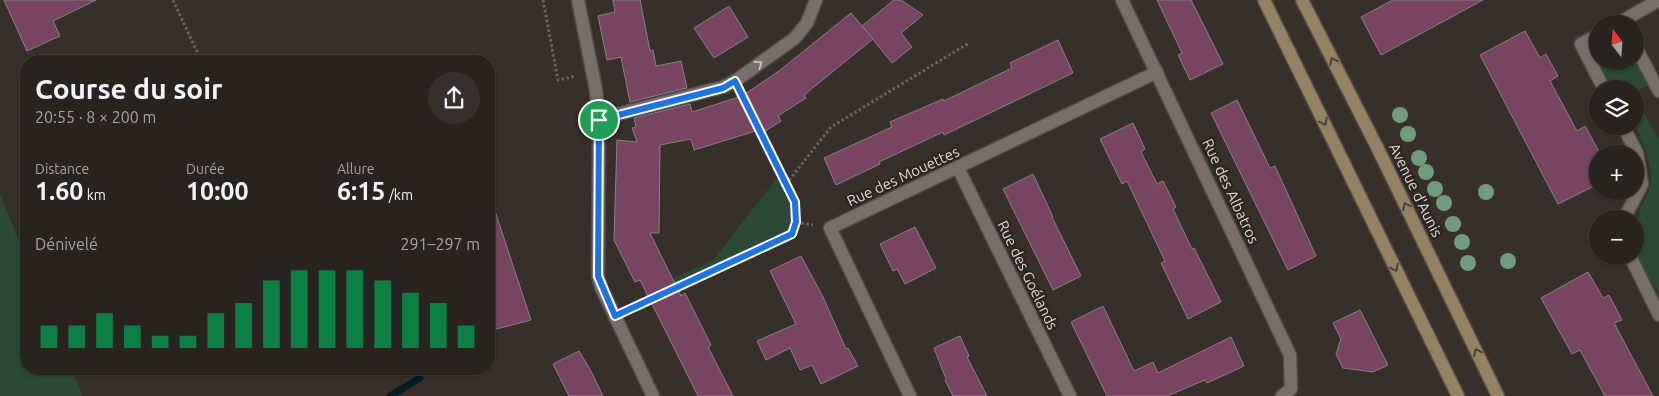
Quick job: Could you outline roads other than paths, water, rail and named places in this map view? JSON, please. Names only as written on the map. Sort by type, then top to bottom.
[{"type":"main road","points":[[1264,0],[1458,396]]},
{"type":"main road","name":"Avenue d'Aunis","points":[[1302,0],[1376,145],[1498,396]]},
{"type":"street","points":[[578,0],[593,73],[599,120],[598,276],[653,396]]},
{"type":"street","points":[[599,120],[723,88],[795,38],[807,22],[816,0]]},
{"type":"street","name":"Rue des Albatros","points":[[1122,0],[1290,355],[1291,389],[1282,396]]},
{"type":"street","points":[[1634,15],[1659,0]]},
{"type":"street","points":[[1589,40],[1581,44],[1589,60]]},
{"type":"street","points":[[1644,63],[1659,92]]},
{"type":"street","name":"Rue des Mouettes","points":[[910,396],[830,228],[1157,72]]},
{"type":"street","points":[[1628,135],[1637,153],[1642,184],[1629,210]]},
{"type":"street","name":"Rue des Goélands","points":[[958,168],[1070,396]]},
{"type":"street","points":[[1634,265],[1659,315]]},
{"type":"waterway","points":[[390,396],[420,378]]}]
